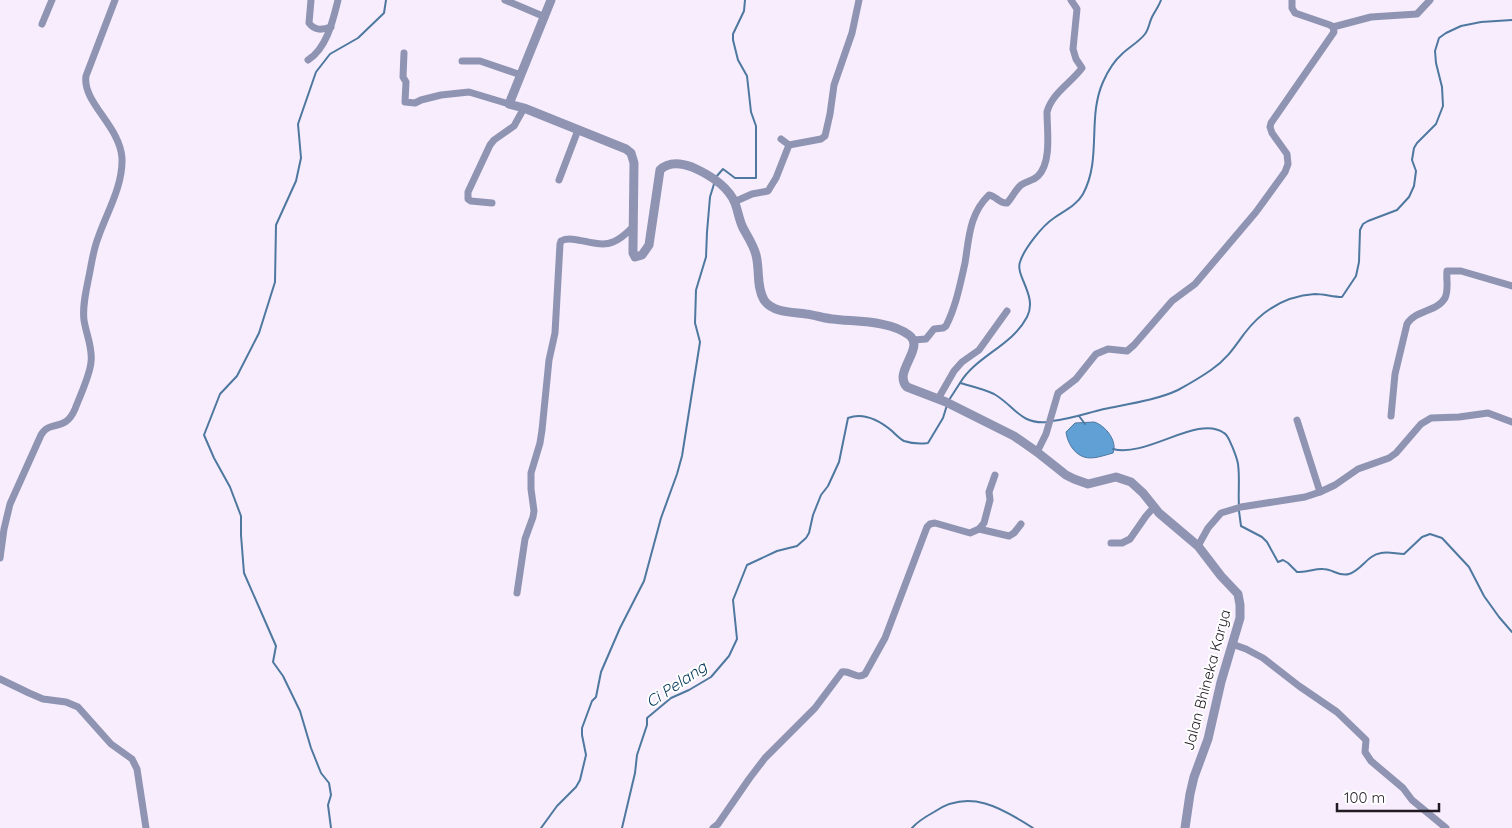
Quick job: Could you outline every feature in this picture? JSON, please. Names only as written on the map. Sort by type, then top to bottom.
[{"type":"street","points":[[42,24],[52,0]]},
{"type":"street","points":[[0,558],[10,504],[41,435],[48,427],[64,423],[70,419],[91,365],[91,352],[84,315],[90,271],[98,238],[118,184],[122,157],[121,148],[115,134],[92,101],[85,82],[115,0]]},
{"type":"street","points":[[311,0],[309,23],[318,29],[330,27]]},
{"type":"street","points":[[308,60],[320,49],[330,27],[338,0]]},
{"type":"street","points":[[505,0],[545,17]]},
{"type":"street","points":[[509,104],[551,0]]},
{"type":"street","points":[[781,139],[789,145],[821,139],[825,136],[836,77],[852,33],[860,0]]},
{"type":"street","points":[[404,54],[405,102],[415,103],[430,97],[469,92],[524,108],[626,148],[631,153],[634,163],[633,253],[635,257],[642,255],[649,245],[659,172],[666,165],[685,165],[702,172],[722,186],[731,196],[756,255],[760,286],[763,296],[769,304],[782,311],[870,322],[887,326],[909,335],[914,340],[926,339],[934,329],[946,326],[956,302],[970,229],[976,213],[986,198],[991,195],[1003,204],[1007,203],[1023,183],[1038,177],[1046,165],[1046,112],[1060,90],[1082,68],[1076,59],[1074,49],[1077,11],[1076,6],[1071,0]]},
{"type":"street","points":[[1292,0],[1292,8],[1295,13],[1333,27],[1346,22],[1372,17],[1417,14],[1430,0]]},
{"type":"street","points":[[1037,452],[1046,434],[1058,394],[1070,384],[1096,354],[1108,349],[1127,351],[1134,345],[1172,301],[1195,284],[1256,212],[1285,172],[1288,164],[1287,154],[1272,133],[1270,126],[1333,34],[1333,27]]},
{"type":"street","points":[[462,60],[480,61],[521,75]]},
{"type":"street","points":[[492,203],[472,201],[468,199],[468,192],[490,145],[517,124],[524,108]]},
{"type":"street","points":[[559,180],[578,130]]},
{"type":"street","points":[[734,202],[752,194],[768,191],[776,178],[789,145]]},
{"type":"street","points":[[517,593],[525,539],[534,517],[531,473],[542,430],[548,366],[555,333],[560,244],[566,239],[605,244],[614,242],[633,228]]},
{"type":"street","points":[[1391,416],[1395,374],[1407,324],[1411,318],[1433,307],[1445,298],[1447,292],[1447,271],[1461,271],[1512,286]]},
{"type":"street","points":[[938,399],[954,371],[962,362],[979,350],[1007,311]]},
{"type":"street","name":"Jalan Bhineka Karya","points":[[914,340],[914,345],[904,371],[903,382],[907,387],[938,399],[1003,431],[1037,452],[1066,475],[1084,484],[1092,484],[1113,477],[1128,480],[1143,493],[1169,522],[1198,546],[1240,597],[1240,618],[1221,682],[1208,739],[1197,767],[1190,794],[1185,828]]},
{"type":"street","points":[[1198,546],[1214,519],[1226,510],[1294,500],[1320,492],[1358,470],[1382,461],[1396,453],[1421,424],[1431,418],[1488,413],[1512,422]]},
{"type":"street","points":[[1297,420],[1320,492]]},
{"type":"street","points":[[979,530],[984,523],[990,500],[989,492],[995,475]]},
{"type":"street","points":[[1111,543],[1122,543],[1130,539],[1154,507]]},
{"type":"street","points":[[713,828],[718,824],[765,758],[815,708],[842,672],[845,671],[858,676],[865,674],[884,638],[928,525],[935,523],[970,533],[979,530],[1009,536],[1021,524]]},
{"type":"street","points":[[1232,644],[1263,658],[1299,686],[1338,712],[1366,740],[1365,752],[1371,761],[1398,783],[1412,800],[1442,827]]},
{"type":"street","points":[[0,679],[29,694],[66,702],[78,707],[111,744],[132,759],[137,769],[146,828]]},
{"type":"water","points":[[1094,422],[1102,426],[1110,434],[1114,448],[1113,453],[1088,458],[1077,453],[1068,440],[1066,432],[1075,423]]},
{"type":"waterway","points":[[331,828],[328,805],[331,795],[329,783],[321,773],[300,711],[283,676],[273,662],[276,646],[244,573],[241,516],[230,487],[204,435],[220,394],[237,376],[259,333],[275,282],[276,225],[296,181],[301,158],[298,124],[316,72],[330,54],[358,38],[384,13],[386,0]]},
{"type":"waterway","points":[[716,177],[723,169],[735,178],[756,178],[756,126],[751,112],[747,76],[738,60],[733,40],[733,34],[744,11],[745,0]]},
{"type":"waterway","points":[[960,383],[975,365],[1012,336],[1027,317],[1030,302],[1019,268],[1022,257],[1029,244],[1044,226],[1074,205],[1083,194],[1089,181],[1092,167],[1096,110],[1103,82],[1116,60],[1145,34],[1161,0]]},
{"type":"waterway","points":[[1052,421],[1152,399],[1178,390],[1221,362],[1251,325],[1266,311],[1284,301],[1304,295],[1318,294],[1342,297],[1356,276],[1359,262],[1360,230],[1363,224],[1397,210],[1409,197],[1414,186],[1416,171],[1412,160],[1414,148],[1436,124],[1443,106],[1442,87],[1435,51],[1439,38],[1461,26],[1481,22],[1512,20]]},
{"type":"waterway","points":[[541,828],[580,780],[586,755],[582,728],[592,701],[596,697],[601,672],[620,628],[644,581],[661,518],[682,456],[700,342],[695,323],[696,290],[706,257],[710,197],[714,184]]},
{"type":"waterway","points":[[949,400],[960,383],[994,394],[1024,418],[1031,421],[1048,422]]},
{"type":"waterway","name":"Ci Pelang","points":[[622,828],[635,773],[637,755],[647,725],[647,718],[671,698],[711,677],[729,656],[737,639],[733,600],[747,565],[777,551],[797,546],[806,538],[821,495],[828,486],[839,462],[848,418],[854,416],[866,417],[887,427],[904,441],[916,444],[928,443],[943,418],[947,405]]},
{"type":"waterway","points":[[1079,416],[1085,424]]},
{"type":"waterway","points":[[1113,449],[1141,448],[1200,429],[1213,429],[1224,433],[1229,439],[1238,462],[1239,506]]},
{"type":"waterway","points":[[1239,511],[1241,526],[1262,537],[1267,542],[1278,562],[1283,560],[1297,572],[1327,569],[1345,575],[1354,572],[1376,554],[1384,552],[1404,554],[1422,537],[1430,534],[1442,538],[1469,567],[1484,596],[1512,632]]},
{"type":"waterway","points":[[912,828],[925,817],[947,805],[973,801],[997,808],[1033,828]]}]
